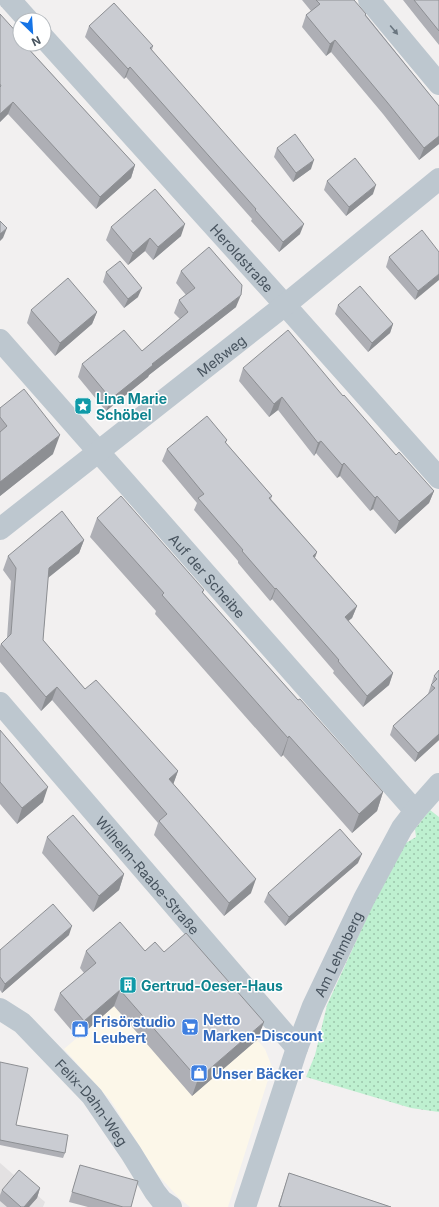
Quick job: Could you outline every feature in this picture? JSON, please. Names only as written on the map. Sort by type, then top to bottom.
[{"type":"street","points":[[10,0],[21,12]]},
{"type":"street","points":[[369,0],[439,84]]},
{"type":"street","name":"Heroldstraße","points":[[52,47],[439,478]]},
{"type":"street","name":"Meßweg","points":[[0,529],[285,305],[439,180]]},
{"type":"street","name":"Auf der Scheibe","points":[[0,340],[414,811]]},
{"type":"street","name":"Wilhelm-Raabe-Straße","points":[[0,703],[297,1048]]},
{"type":"street","name":"Am Lehmberg","points":[[246,1207],[297,1048],[313,1006],[364,899],[402,828],[414,811],[439,784]]},
{"type":"street","name":"Felix-Dahn-Weg","points":[[0,1010],[22,1023],[92,1096],[131,1153],[155,1192],[162,1201],[171,1207]]},
{"type":"shaded area","points":[[180,950],[265,1049],[272,1067],[228,1207],[190,1207],[179,1198],[158,1175],[111,1101],[64,1049]]},
{"type":"shaded area","points":[[0,1163],[45,1202],[43,1207],[0,1207]]},
{"type":"green space","points":[[430,810],[439,817],[439,1112],[411,1108],[306,1077],[315,1055],[327,1005],[384,880],[404,844],[416,837],[415,829]]},
{"type":"building","points":[[316,0],[354,0],[439,106],[439,136],[424,148],[335,40],[330,44],[306,15],[320,4]]},
{"type":"building","points":[[414,0],[439,0],[439,31],[422,10]]},
{"type":"building","points":[[114,3],[153,46],[150,48],[304,224],[283,242],[255,210],[256,209],[130,67],[128,69],[89,26]]},
{"type":"building","points":[[0,14],[12,27],[12,52],[31,52],[135,165],[100,197],[13,102],[0,114]]},
{"type":"building","points":[[295,134],[314,160],[296,173],[277,148]]},
{"type":"building","points":[[355,158],[376,185],[349,207],[327,181]]},
{"type":"building","points":[[155,189],[185,224],[158,247],[150,238],[133,253],[111,227]]},
{"type":"building","points":[[0,221],[7,228],[0,234]]},
{"type":"building","points":[[422,230],[439,252],[439,274],[418,291],[389,257]]},
{"type":"building","points":[[209,247],[242,285],[241,295],[152,364],[153,365],[111,399],[82,364],[124,330],[142,351],[188,312],[179,300],[195,288],[181,271]]},
{"type":"building","points":[[120,261],[142,288],[128,299],[106,272]]},
{"type":"building","points":[[68,278],[97,312],[60,343],[31,310]]},
{"type":"building","points":[[360,286],[393,324],[372,343],[338,305]]},
{"type":"building","points":[[288,330],[343,396],[344,395],[396,455],[399,452],[434,491],[399,521],[377,496],[375,498],[344,463],[342,465],[321,441],[318,443],[282,397],[274,404],[243,368]]},
{"type":"building","points":[[24,389],[60,435],[0,482],[0,432],[7,426],[0,417],[0,408]]},
{"type":"building","points":[[207,416],[227,440],[225,442],[272,496],[269,498],[317,552],[313,556],[357,606],[345,617],[393,673],[367,696],[338,661],[339,660],[276,588],[275,589],[198,498],[204,494],[167,449]]},
{"type":"building","points":[[121,496],[204,590],[202,592],[298,700],[300,699],[383,792],[359,814],[289,736],[288,738],[162,595],[164,593],[97,518]]},
{"type":"building","points":[[62,511],[84,540],[49,568],[43,640],[85,689],[96,680],[178,771],[169,779],[256,879],[229,903],[159,821],[167,814],[57,687],[46,697],[1,644],[11,634],[16,568],[8,556]]},
{"type":"building","points":[[439,670],[439,734],[418,753],[393,726],[435,688],[431,685],[437,679],[434,676]]},
{"type":"building","points":[[0,730],[48,787],[22,808],[0,782]]},
{"type":"building","points":[[73,815],[124,874],[99,896],[47,837]]},
{"type":"building","points":[[340,829],[362,854],[289,917],[268,893]]},
{"type":"building","points":[[53,904],[72,926],[5,984],[0,977],[0,950]]},
{"type":"building","points":[[120,922],[145,951],[155,942],[164,952],[186,933],[264,1022],[198,1079],[120,990],[84,1021],[60,993],[96,963],[86,951]]},
{"type":"building","points":[[0,1062],[28,1068],[16,1125],[68,1135],[65,1153],[0,1140]]},
{"type":"building","points":[[80,1165],[138,1181],[131,1207],[123,1207],[72,1192]]},
{"type":"building","points":[[19,1170],[40,1188],[24,1207],[21,1207],[2,1190]]},
{"type":"building","points":[[289,1173],[391,1207],[279,1206]]},
{"type":"place","name":"Lina Marie Schöbel","points":[[83,406]]},
{"type":"place","name":"Gertrud-Oeser-Haus","points":[[128,985]]},
{"type":"place","name":"Netto Marken-Discount","points":[[190,1027]]},
{"type":"place","name":"Frisörstudio Leubert","points":[[80,1029]]},
{"type":"place","name":"Unser Bäcker","points":[[199,1073]]}]
